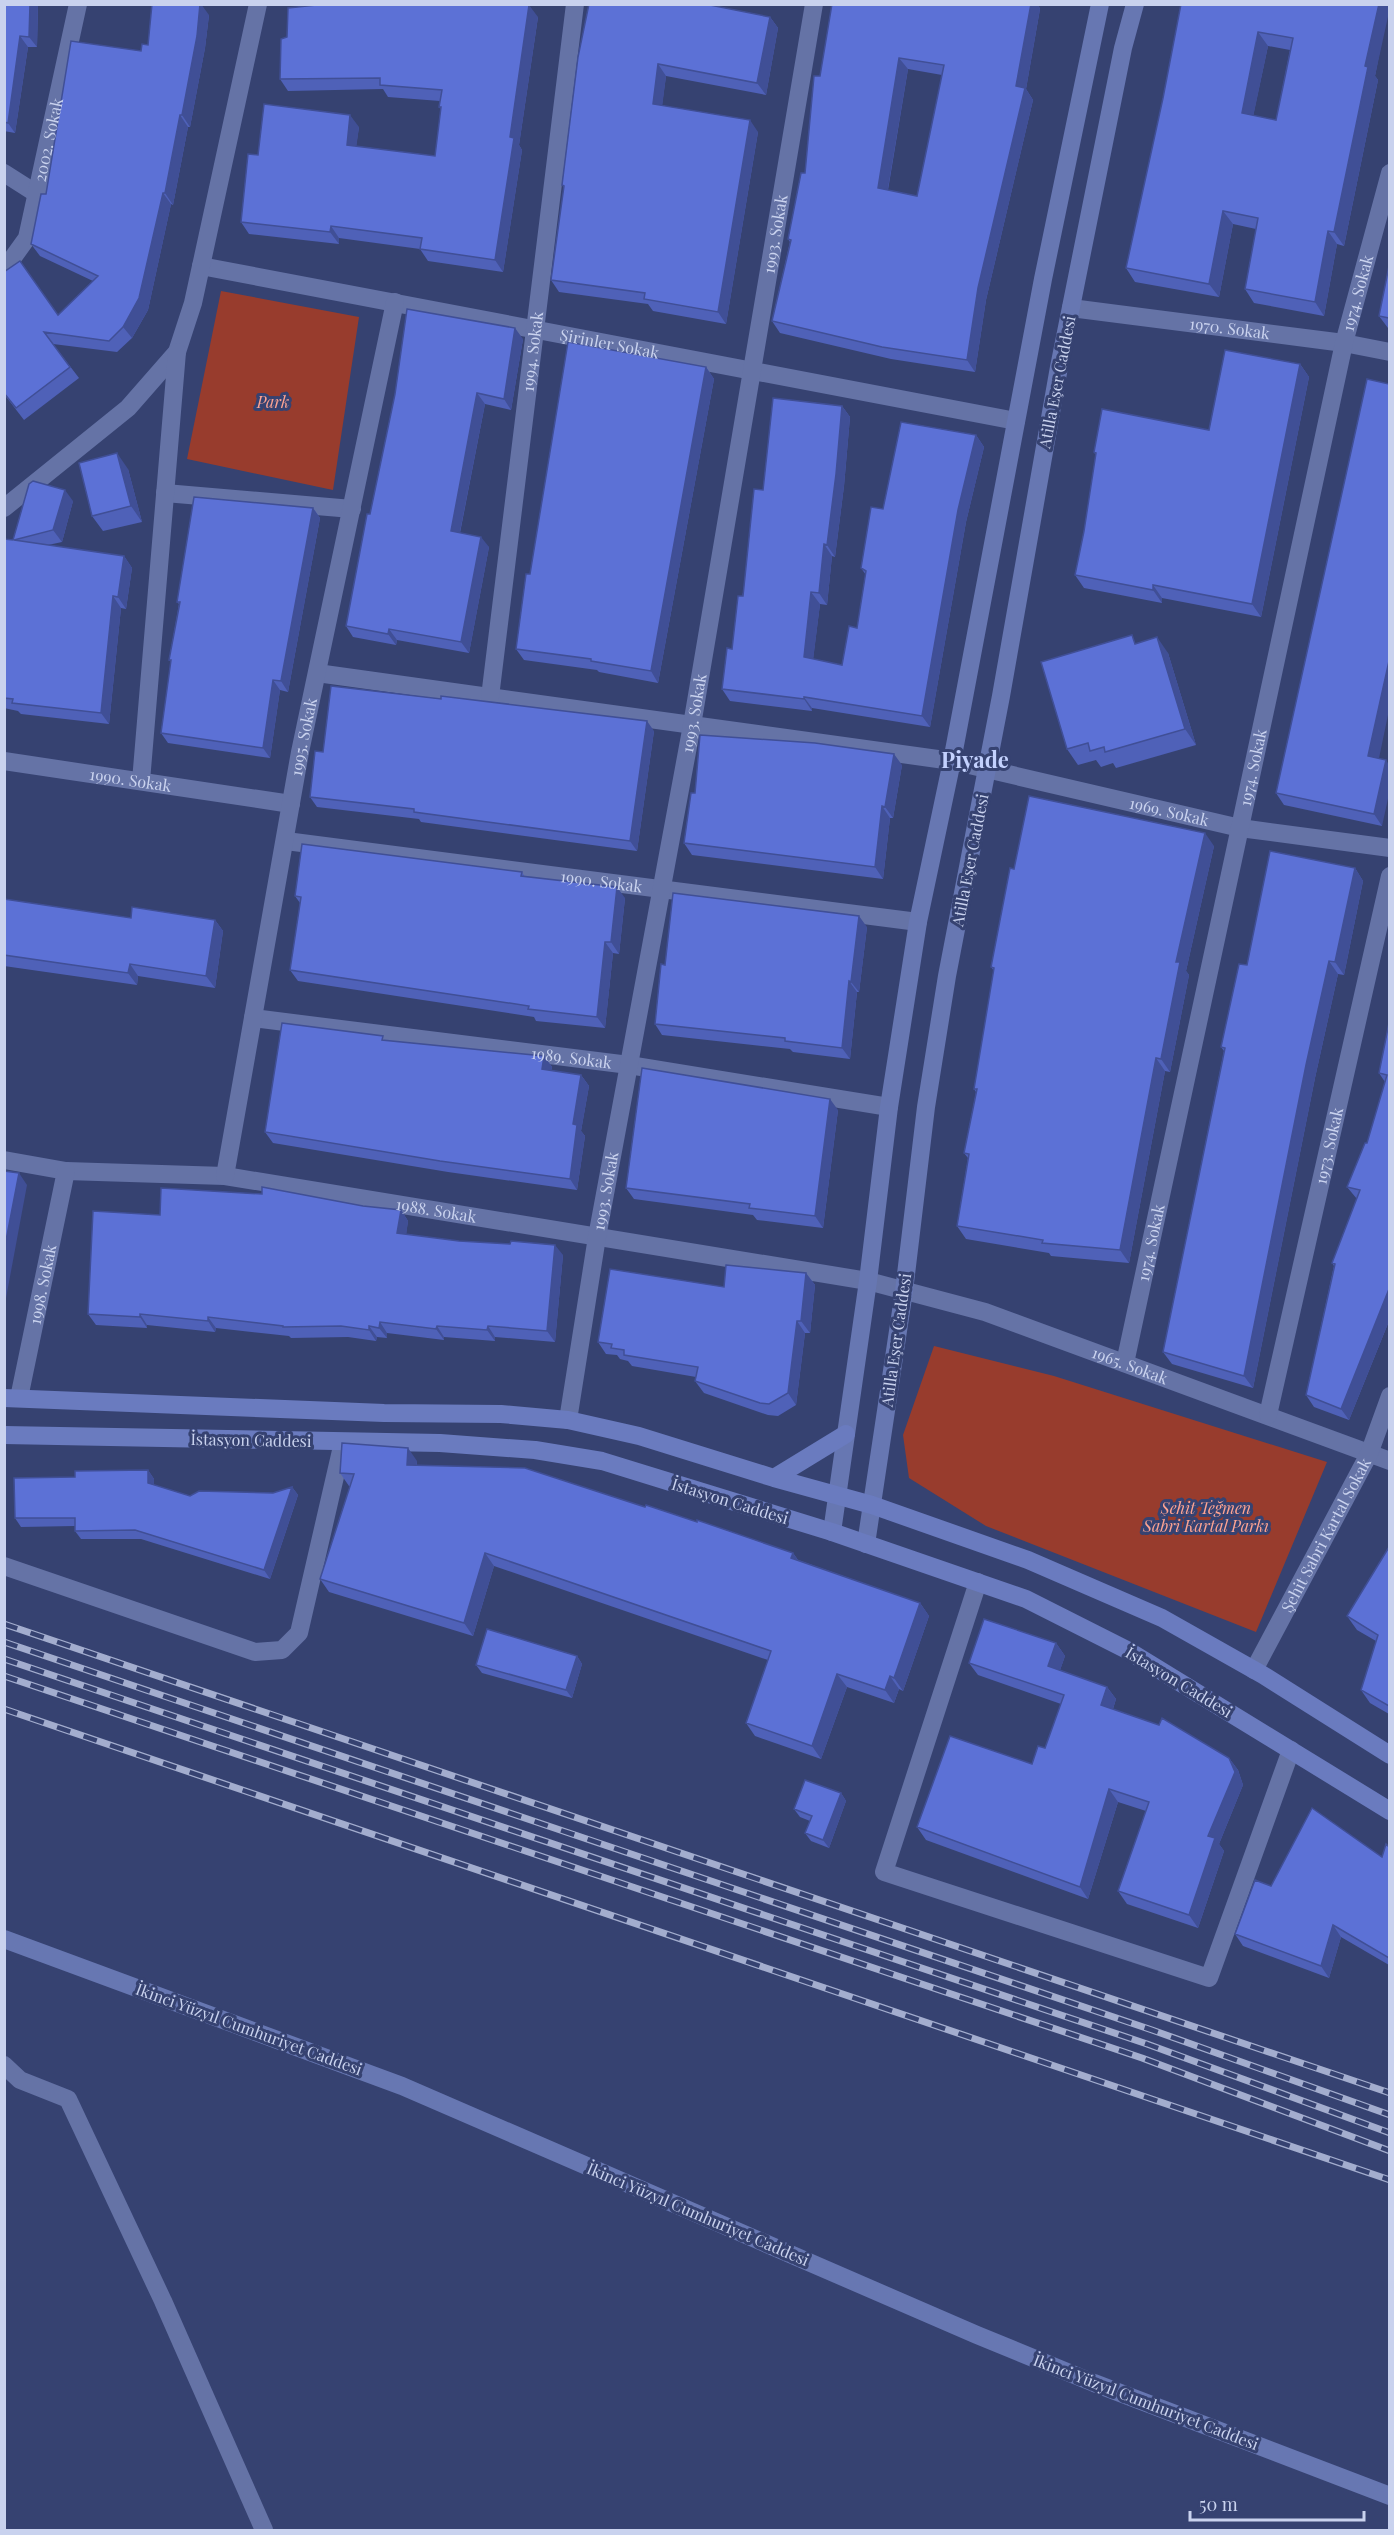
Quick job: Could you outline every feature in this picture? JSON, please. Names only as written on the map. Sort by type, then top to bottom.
[{"type":"main road","name":"Atilla Eşer Caddesi","points":[[832,1532],[868,1281],[889,1107],[918,922],[952,761],[1016,421],[1100,4]]},
{"type":"main road","name":"Atilla Eşer Caddesi","points":[[867,1544],[904,1291],[926,1107],[948,976],[1071,308],[1124,48],[1136,4]]},
{"type":"main road","name":"İstasyon Caddesi","points":[[12,1398],[384,1413],[501,1414],[568,1420],[639,1436],[774,1478],[872,1505],[1028,1560],[1162,1618],[1254,1670],[1389,1755]]},
{"type":"main road","points":[[774,1478],[846,1434]]},
{"type":"main road","name":"İstasyon Caddesi","points":[[4,1435],[440,1443],[535,1450],[602,1461],[832,1532],[1026,1599],[1127,1650],[1389,1810]]},
{"type":"main road","name":"İkinci Yüzyıl Cumhuriyet Caddesi","points":[[4,1939],[402,2086],[1094,2383],[1389,2496]]},
{"type":"street","name":"2002. Sokak","points":[[4,270],[27,238],[78,4]]},
{"type":"street","points":[[141,781],[177,352],[193,303],[258,4]]},
{"type":"street","name":"1994. Sokak","points":[[490,697],[574,4]]},
{"type":"street","name":"1993. Sokak","points":[[568,1420],[597,1237],[692,725],[814,4]]},
{"type":"street","points":[[4,173],[37,194]]},
{"type":"street","name":"1974. Sokak","points":[[1125,1363],[1344,342],[1389,173]]},
{"type":"street","name":"Şirinler Sokak","points":[[201,266],[1016,421]]},
{"type":"street","name":"1995. Sokak","points":[[225,1176],[291,804],[395,302]]},
{"type":"street","name":"1970. Sokak","points":[[1071,308],[1344,342],[1389,351]]},
{"type":"street","points":[[8,498],[128,408],[177,352]]},
{"type":"street","points":[[165,493],[352,509]]},
{"type":"street","name":"1969. Sokak","points":[[317,673],[952,761],[1240,828],[1389,848]]},
{"type":"street","name":"1990. Sokak","points":[[4,761],[291,804]]},
{"type":"street","name":"1990. Sokak","points":[[286,841],[918,922]]},
{"type":"street","name":"1973. Sokak","points":[[1268,1415],[1389,876]]},
{"type":"street","name":"1989. Sokak","points":[[253,1018],[629,1065],[889,1107]]},
{"type":"street","name":"1988. Sokak","points":[[4,1160],[66,1171],[225,1176],[868,1281]]},
{"type":"street","name":"1998. Sokak","points":[[12,1398],[66,1171]]},
{"type":"street","name":"1965. Sokak","points":[[868,1281],[985,1312],[1389,1461]]},
{"type":"street","name":"Şehit Sabri Kartal Sokak","points":[[1254,1670],[1369,1454],[1389,1396]]},
{"type":"street","points":[[4,1566],[255,1652],[282,1650],[299,1633],[343,1442]]},
{"type":"street","points":[[978,1582],[884,1872],[1209,1978],[1291,1750]]},
{"type":"street","points":[[4,2064],[20,2080],[68,2099],[163,2301],[264,2530]]},
{"type":"green space","name":"Park","points":[[221,291],[359,317],[333,490],[187,459]]},
{"type":"green space","name":"Şehit Teğmen Sabri Kartal Parkı","points":[[934,1346],[1054,1376],[1327,1462],[1256,1632],[986,1526],[909,1478],[903,1435]]},
{"type":"building","points":[[4,4],[30,4],[29,37],[20,36],[8,123],[4,122]]},
{"type":"building","points":[[152,4],[200,4],[197,36],[182,115],[180,115],[165,193],[163,193],[139,298],[123,327],[109,341],[44,332],[70,367],[16,408],[4,393],[4,272],[20,261],[58,315],[98,276],[31,244],[41,194],[46,194],[71,41],[141,51],[142,44],[148,45]]},
{"type":"building","points":[[326,4],[529,5],[510,137],[514,138],[495,260],[420,249],[422,238],[331,226],[330,232],[241,222],[248,154],[258,155],[264,104],[350,115],[347,145],[435,156],[442,90],[380,85],[380,78],[280,79],[281,39],[287,37],[288,8]]},
{"type":"building","points":[[589,4],[705,4],[770,17],[757,83],[658,64],[653,104],[750,120],[718,312],[644,299],[645,293],[551,280],[578,57]]},
{"type":"building","points":[[832,4],[1031,4],[1016,86],[1025,88],[978,288],[967,360],[882,347],[772,321],[791,240],[788,239],[801,173],[805,173],[814,76],[820,76]],"holes":[[[899,58],[944,65],[917,196],[878,188]]]},
{"type":"building","points":[[1181,4],[1379,4],[1334,232],[1328,231],[1315,302],[1245,289],[1258,218],[1223,211],[1209,284],[1126,268]],"holes":[[[1258,32],[1293,38],[1276,120],[1242,113]]]},
{"type":"building","points":[[1389,266],[1389,318],[1379,316]]},
{"type":"building","points":[[407,309],[515,328],[504,399],[477,393],[451,531],[481,537],[461,642],[389,629],[388,634],[346,626],[367,514],[370,514],[395,394]]},
{"type":"building","points":[[568,342],[706,367],[651,671],[591,661],[591,659],[516,649],[526,574],[530,574]]},
{"type":"building","points":[[1225,350],[1300,364],[1252,604],[1153,585],[1153,590],[1075,575],[1084,531],[1102,409],[1209,430]]},
{"type":"building","points":[[1367,379],[1389,384],[1389,661],[1368,756],[1386,760],[1374,814],[1276,793]]},
{"type":"building","points":[[773,398],[842,406],[827,545],[824,544],[819,593],[811,592],[804,657],[842,665],[849,626],[857,628],[866,571],[861,568],[871,507],[883,509],[901,422],[976,435],[958,510],[922,716],[804,697],[804,699],[722,689],[727,648],[732,649],[738,596],[743,596],[754,489],[763,490]]},
{"type":"building","points":[[117,453],[131,506],[92,516],[79,463]]},
{"type":"building","points":[[33,481],[65,490],[53,530],[14,540],[124,556],[118,597],[113,596],[101,713],[12,703],[13,699],[4,698],[4,539],[13,540],[29,484]]},
{"type":"building","points":[[194,497],[313,508],[281,681],[273,680],[263,748],[161,733],[171,660],[169,660],[180,602],[177,602]]},
{"type":"building","points":[[1132,635],[1135,644],[1157,637],[1185,729],[1105,752],[1104,747],[1090,751],[1088,743],[1067,749],[1041,662]]},
{"type":"building","points":[[331,686],[441,699],[441,696],[647,721],[630,841],[414,812],[414,809],[310,797],[315,751],[323,752]]},
{"type":"building","points":[[700,735],[815,743],[894,754],[885,807],[882,806],[875,867],[684,843],[691,793],[695,793]]},
{"type":"building","points":[[1029,796],[1205,833],[1176,962],[1180,962],[1161,1059],[1156,1058],[1120,1250],[1042,1243],[1043,1240],[957,1226],[969,1154],[964,1153],[977,1089],[974,1089],[994,968],[991,967],[1010,868],[1014,869]]},
{"type":"building","points":[[302,844],[522,872],[521,876],[617,887],[611,942],[605,942],[597,1017],[528,1009],[529,1006],[290,970],[301,897],[295,896]]},
{"type":"building","points":[[1270,851],[1355,868],[1335,962],[1329,961],[1306,1065],[1244,1376],[1163,1352],[1225,1048],[1221,1047],[1239,964],[1247,965]]},
{"type":"building","points":[[673,893],[859,916],[842,1048],[785,1041],[785,1038],[655,1024],[661,964],[665,965]]},
{"type":"building","points":[[4,899],[131,918],[132,907],[215,920],[206,976],[130,964],[128,973],[4,955]]},
{"type":"building","points":[[282,1023],[383,1036],[382,1040],[544,1056],[542,1069],[581,1075],[573,1124],[577,1125],[570,1179],[440,1161],[265,1132]]},
{"type":"building","points":[[1389,1023],[1389,1289],[1341,1409],[1306,1395],[1335,1264],[1332,1263],[1360,1190],[1347,1187],[1365,1143],[1367,1143],[1387,1075],[1379,1073]]},
{"type":"building","points":[[642,1068],[830,1099],[815,1216],[749,1208],[750,1204],[626,1188]]},
{"type":"building","points":[[4,1171],[19,1173],[4,1251]]},
{"type":"building","points":[[262,1187],[363,1206],[401,1210],[397,1233],[459,1241],[510,1244],[511,1241],[555,1245],[547,1331],[488,1326],[487,1330],[437,1326],[436,1329],[380,1322],[379,1328],[369,1326],[369,1330],[341,1326],[283,1327],[208,1317],[208,1321],[140,1314],[140,1317],[88,1314],[93,1211],[160,1215],[161,1188],[262,1194]]},
{"type":"building","points":[[726,1265],[806,1273],[801,1321],[797,1321],[788,1393],[769,1404],[760,1403],[695,1381],[698,1367],[624,1355],[624,1350],[611,1348],[612,1344],[598,1342],[610,1269],[724,1287]]},
{"type":"building","points":[[342,1443],[408,1448],[407,1465],[525,1468],[645,1507],[646,1505],[697,1522],[697,1520],[793,1553],[791,1558],[920,1603],[894,1678],[890,1676],[885,1690],[837,1674],[812,1746],[746,1723],[771,1651],[485,1553],[464,1623],[320,1579],[354,1474],[340,1473]]},
{"type":"building","points":[[148,1470],[148,1483],[190,1496],[199,1491],[273,1493],[292,1487],[264,1570],[135,1530],[75,1531],[75,1518],[15,1518],[14,1478],[75,1477],[75,1471]]},
{"type":"building","points":[[1389,1547],[1389,1706],[1361,1690],[1378,1635],[1347,1616]]},
{"type":"building","points":[[984,1619],[1056,1643],[1048,1666],[1107,1687],[1101,1705],[1159,1725],[1162,1718],[1229,1758],[1235,1772],[1208,1836],[1215,1838],[1189,1915],[1118,1891],[1149,1802],[1109,1789],[1080,1887],[917,1827],[950,1736],[1032,1764],[1038,1746],[1045,1748],[1064,1695],[969,1663]]},
{"type":"building","points":[[487,1629],[577,1656],[566,1690],[476,1665]]},
{"type":"building","points":[[805,1780],[841,1793],[823,1840],[805,1833],[812,1816],[794,1809]]},
{"type":"building","points":[[1312,1808],[1382,1857],[1386,1844],[1389,1847],[1389,1958],[1333,1925],[1321,1966],[1235,1934],[1255,1880],[1271,1886]]},
{"type":"railway","points":[[4,1624],[1390,2093]]},
{"type":"railway","points":[[4,1642],[1152,2030],[1390,2115]]},
{"type":"railway","points":[[4,1659],[1147,2044],[1390,2133]]},
{"type":"railway","points":[[4,1676],[1142,2058],[1390,2151]]},
{"type":"railway","points":[[4,1709],[1390,2180]]},
{"type":"district","name":"Piyade","points":[[975,760]]}]
